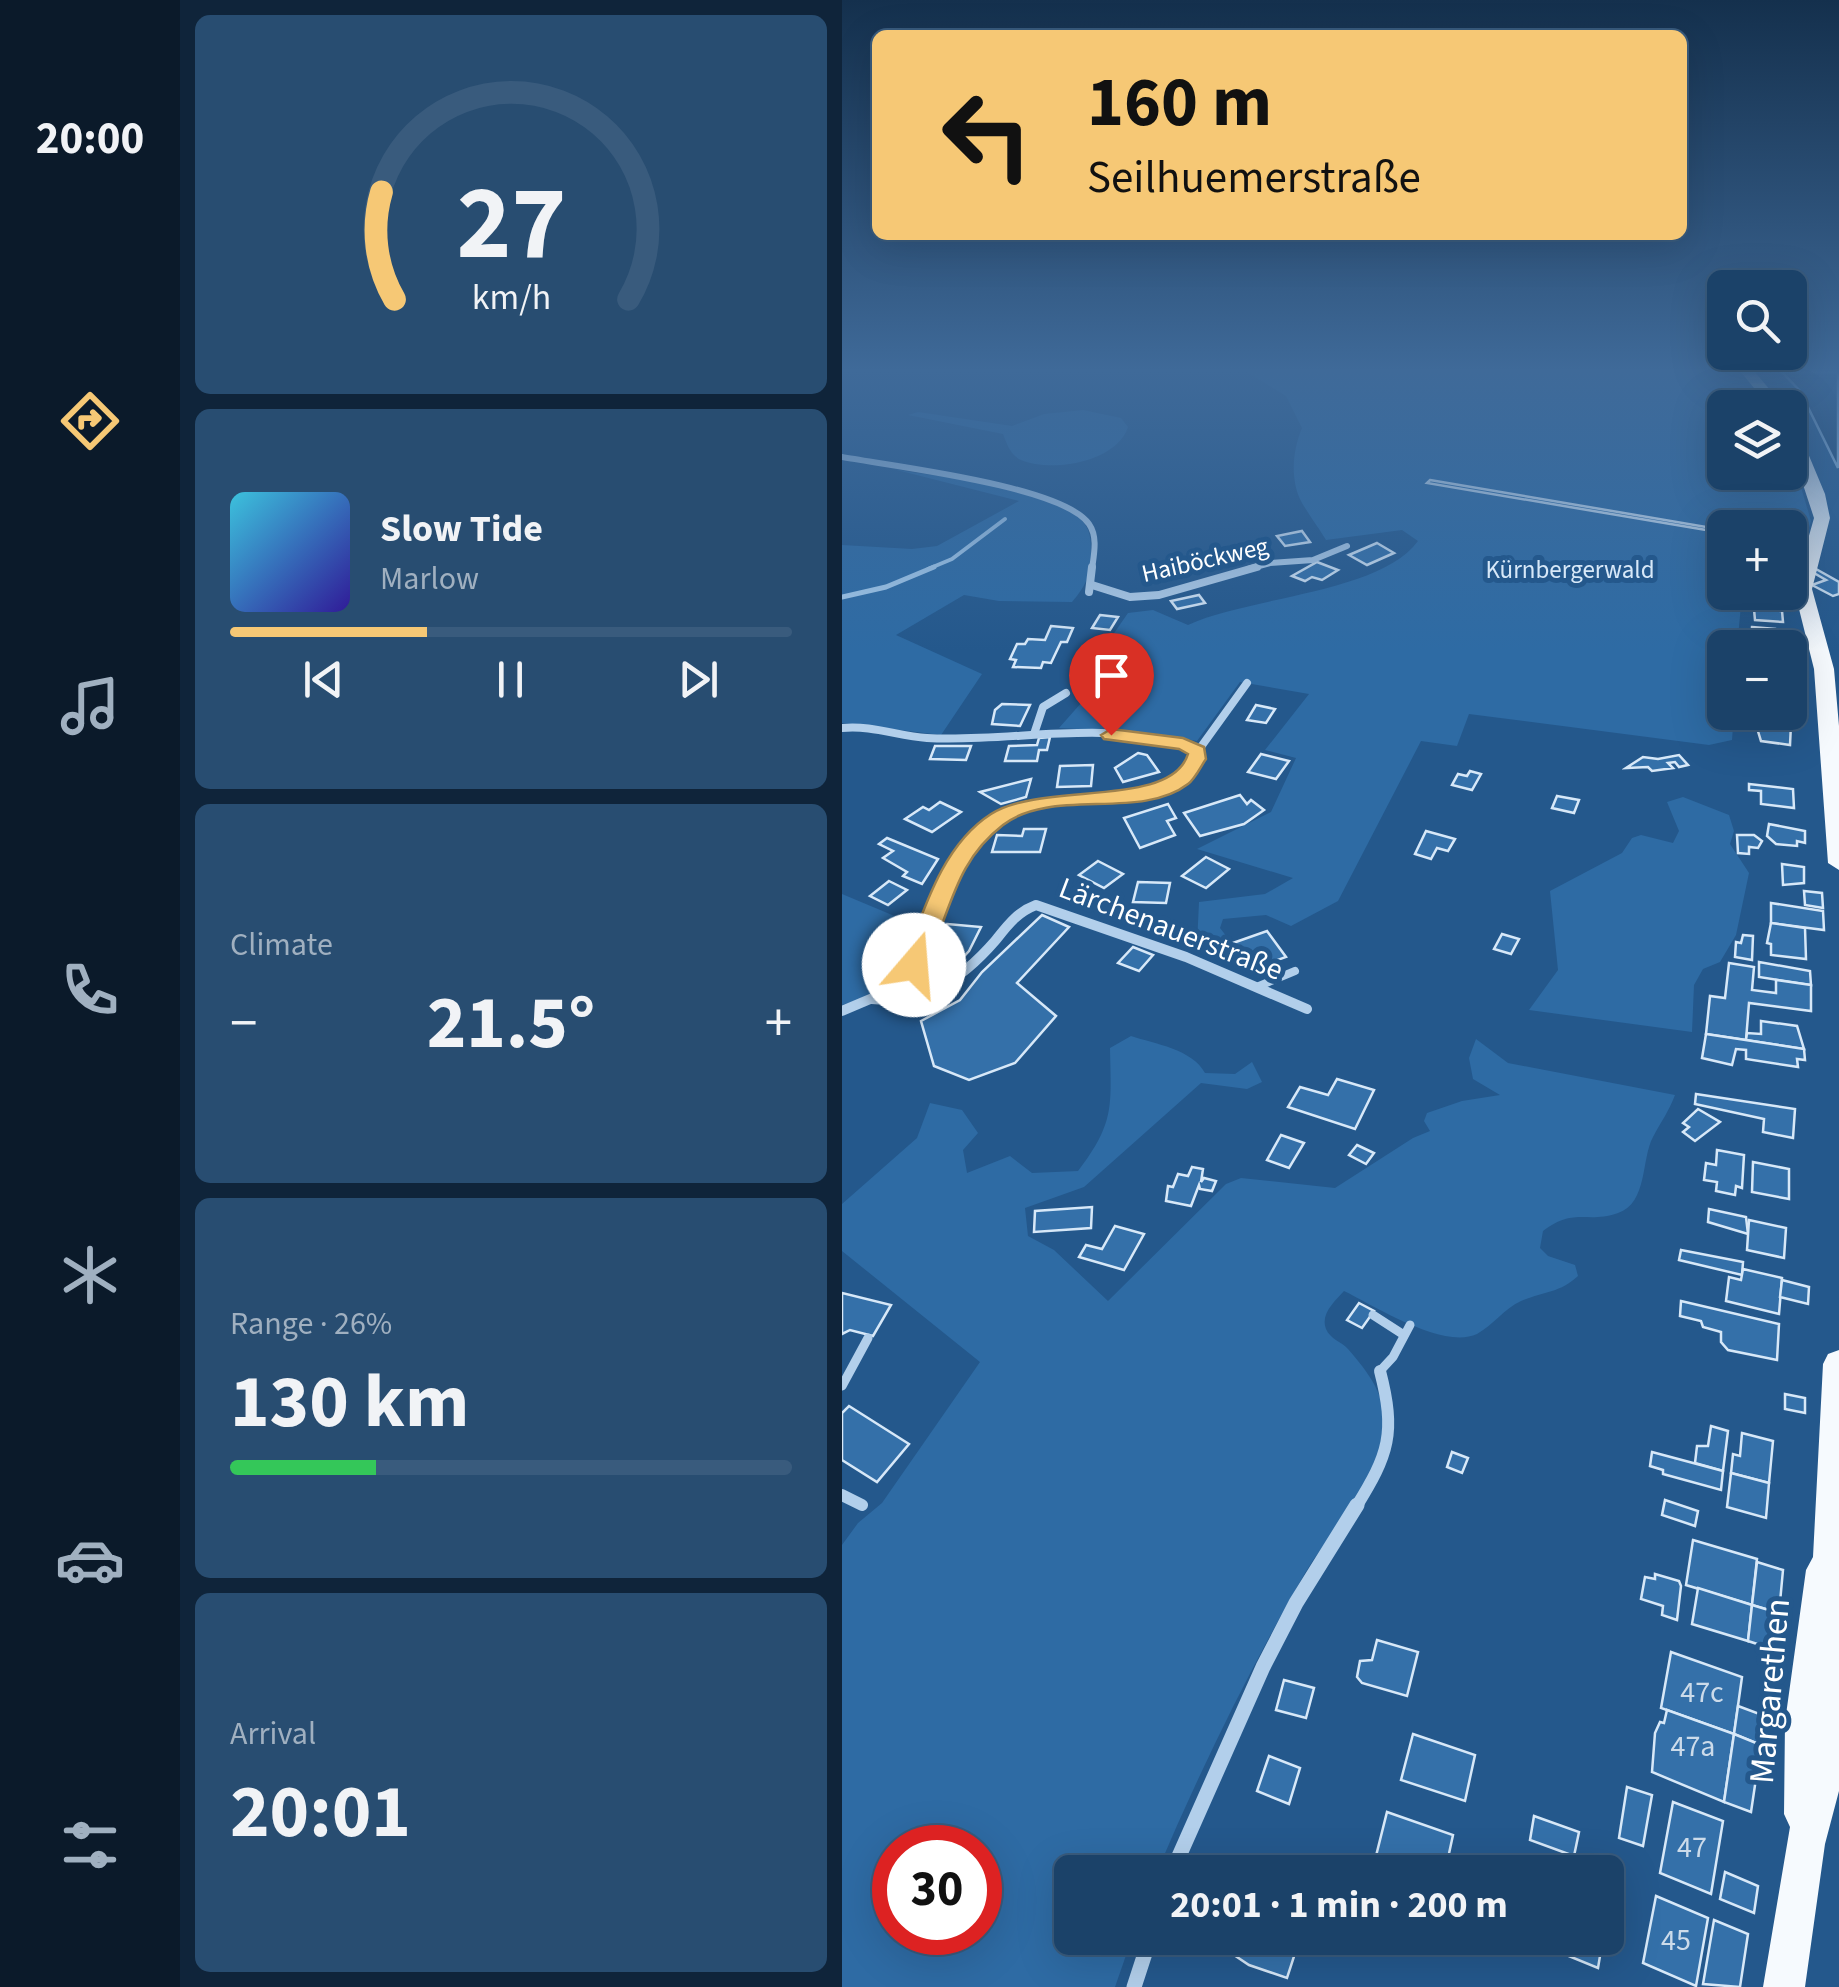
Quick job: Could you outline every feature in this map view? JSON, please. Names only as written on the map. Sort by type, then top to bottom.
[{"type":"main road","points":[[1807,473],[1820,508],[1821,532],[1803,590],[1826,684],[1838,863]]},
{"type":"main road","name":"Margarethen","points":[[1784,1987],[1804,1844],[1829,1753],[1837,1696],[1838,1636],[1830,1546],[1838,1364]]},
{"type":"street","name":"Haiböckweg","points":[[884,465],[1012,488],[1074,509],[1090,525],[1095,542],[1090,588],[1130,597],[1158,595],[1270,562],[1313,560],[1348,546]]},
{"type":"street","name":"Lärchenauerstraße","points":[[842,1011],[872,999],[903,979],[914,965],[944,884],[970,844],[998,818],[1040,802],[1122,797],[1167,787],[1189,774],[1198,751],[1247,683]]},
{"type":"street","points":[[1034,734],[1036,720],[1048,704],[1066,693]]},
{"type":"street","points":[[842,728],[863,727],[926,738],[1034,734],[1146,736],[1198,751]]},
{"type":"street","name":"Lärchenauerstraße","points":[[872,999],[908,999],[943,990],[962,977],[1019,913],[1036,905],[1086,918],[1307,1009]]},
{"type":"street","points":[[1180,1855],[1263,1667],[1296,1603],[1382,1465],[1391,1414],[1380,1371]]},
{"type":"street","points":[[842,1494],[862,1505]]},
{"type":"street","points":[[1134,1987],[1144,1955]]},
{"type":"lane","points":[[1259,986],[1295,971]]},
{"type":"lane","points":[[1373,1315],[1407,1330],[1393,1357],[1380,1371]]},
{"type":"lane","points":[[842,1386],[868,1338]]},
{"type":"green space","name":"Kürnbergerwald","points":[[1294,465],[1707,465],[1707,490],[1802,490],[1811,521],[1807,534],[1807,510],[1707,510],[1707,610],[1741,610],[1739,630],[1707,630],[1707,730],[1733,730],[1732,740],[1709,745],[1469,714],[1457,746],[1421,741],[1338,901],[1291,926],[1266,915],[1223,919],[1220,928],[1227,937],[1197,945],[1199,902],[1265,894],[1293,878],[1197,849],[1271,812],[1296,758],[1265,750],[1309,694],[1240,682],[1197,741],[1152,733],[1059,728],[1128,650],[1110,639],[1128,613],[1153,610],[1188,625],[1213,615],[1345,583],[1400,558],[1418,541],[1402,530],[1326,540],[1302,503]]},
{"type":"green space","points":[[893,469],[995,485],[1047,499],[1084,523],[1090,538],[1089,574],[1072,602],[999,601],[964,595],[896,635],[982,674],[941,735],[842,723],[842,545],[912,549],[937,546],[1019,501]]},
{"type":"green space","points":[[1683,797],[1729,815],[1734,831],[1730,844],[1749,873],[1736,935],[1720,962],[1703,969],[1694,985],[1692,1032],[1529,1010],[1558,970],[1550,891],[1622,853],[1632,838],[1641,835],[1673,843],[1679,831],[1667,802]]},
{"type":"green space","points":[[842,894],[916,925],[906,955],[892,977],[872,993],[842,1005]]},
{"type":"green space","points":[[1131,1036],[1182,1053],[1205,1073],[1235,1074],[1252,1062],[1262,1082],[1247,1089],[1201,1083],[1084,1187],[1025,1208],[1028,1236],[1054,1250],[1108,1301],[1226,1184],[1241,1178],[1335,1188],[1430,1131],[1424,1121],[1427,1113],[1462,1101],[1500,1095],[1473,1079],[1469,1058],[1476,1039],[1508,1063],[1675,1095],[1649,1146],[1639,1190],[1628,1208],[1607,1216],[1564,1220],[1543,1231],[1540,1248],[1548,1256],[1575,1265],[1578,1276],[1564,1286],[1521,1301],[1477,1334],[1463,1337],[1446,1336],[1409,1324],[1344,1291],[1329,1308],[1325,1318],[1328,1332],[1358,1360],[1383,1407],[1381,1451],[1367,1484],[1314,1558],[1264,1646],[1165,1855],[1054,1855],[1054,1955],[1126,1955],[1115,1987],[842,1987],[842,1545],[858,1523],[882,1503],[980,1362],[842,1251],[842,1204],[917,1138],[930,1103],[962,1110],[978,1133],[963,1150],[967,1173],[1010,1156],[1032,1173],[1078,1171],[1105,1126],[1111,1085],[1110,1048]]},
{"type":"building","points":[[1430,480],[1707,530],[1427,483]]},
{"type":"building","points":[[1302,531],[1310,542],[1285,546],[1277,536]]},
{"type":"building","points":[[1377,543],[1394,553],[1367,565],[1349,555]]},
{"type":"building","points":[[1317,562],[1338,570],[1322,580],[1312,577],[1305,581],[1292,576]]},
{"type":"building","points":[[1816,569],[1839,582],[1839,594],[1833,596],[1812,585],[1826,580],[1814,573]]},
{"type":"building","points":[[1199,595],[1205,603],[1177,609],[1171,601]]},
{"type":"building","points":[[1754,610],[1782,611],[1783,622],[1755,620]]},
{"type":"building","points":[[1100,615],[1118,617],[1110,630],[1092,628]]},
{"type":"building","points":[[1051,626],[1073,628],[1051,663],[1043,662],[1041,668],[1013,667],[1016,660],[1010,659],[1017,644],[1025,644],[1028,639],[1045,640]]},
{"type":"building","points":[[1002,704],[1030,705],[1020,726],[992,724],[995,710]]},
{"type":"building","points":[[1256,705],[1275,709],[1266,723],[1247,720]]},
{"type":"building","points":[[1758,730],[1791,730],[1790,745],[1761,741]]},
{"type":"building","points":[[1050,737],[1047,750],[1039,750],[1037,761],[1005,761],[1009,746],[1037,745],[1039,738]]},
{"type":"building","points":[[935,746],[971,746],[966,760],[930,759]]},
{"type":"building","points":[[1138,753],[1147,755],[1159,772],[1123,782],[1115,768]]},
{"type":"building","points":[[1261,754],[1289,761],[1276,779],[1248,772]]},
{"type":"building","points":[[1679,755],[1688,765],[1668,763],[1673,768],[1652,771],[1648,767],[1626,768],[1643,757]]},
{"type":"building","points":[[1093,765],[1091,786],[1057,787],[1060,766]]},
{"type":"building","points":[[1470,771],[1481,774],[1472,790],[1452,785],[1458,774],[1467,776]]},
{"type":"building","points":[[1031,779],[1026,797],[1001,804],[980,792]]},
{"type":"building","points":[[1749,784],[1793,789],[1794,808],[1761,804],[1761,791],[1749,790]]},
{"type":"building","points":[[1240,795],[1247,804],[1251,800],[1264,810],[1244,824],[1200,836],[1184,813]]},
{"type":"building","points":[[1557,796],[1579,800],[1574,813],[1552,808]]},
{"type":"building","points":[[940,802],[961,812],[932,832],[905,819],[923,807],[929,810]]},
{"type":"building","points":[[1168,804],[1176,818],[1167,821],[1175,835],[1140,848],[1124,818]]},
{"type":"building","points":[[1769,824],[1805,831],[1805,843],[1776,844],[1767,836]]},
{"type":"building","points":[[1024,829],[1046,829],[1040,852],[992,852],[997,835],[1022,836]]},
{"type":"building","points":[[1426,831],[1455,839],[1448,851],[1437,848],[1431,859],[1415,854]]},
{"type":"building","points":[[1737,835],[1754,835],[1762,841],[1758,848],[1749,847],[1749,854],[1738,853]]},
{"type":"building","points":[[887,838],[938,859],[922,884],[903,876],[907,872],[883,858],[893,851],[879,844]]},
{"type":"building","points":[[1206,857],[1229,869],[1206,888],[1182,876]]},
{"type":"building","points":[[1098,861],[1123,874],[1104,888],[1079,875]]},
{"type":"building","points":[[1782,864],[1804,867],[1804,883],[1783,885]]},
{"type":"building","points":[[889,881],[907,890],[888,905],[870,896]]},
{"type":"building","points":[[1138,882],[1170,883],[1166,903],[1133,902]]},
{"type":"building","points":[[1804,891],[1822,893],[1823,908],[1805,905]]},
{"type":"building","points":[[1771,903],[1823,911],[1824,930],[1771,923]]},
{"type":"building","points":[[1042,915],[1069,927],[1017,983],[1056,1016],[1015,1063],[969,1080],[934,1066],[921,1021],[960,1000],[982,972]]},
{"type":"building","points":[[1771,923],[1805,928],[1806,959],[1771,955],[1771,944],[1767,943]]},
{"type":"building","points":[[947,924],[981,927],[969,951],[955,966],[928,963]]},
{"type":"building","points":[[1267,931],[1286,957],[1250,970],[1238,954],[1220,961],[1213,950]]},
{"type":"building","points":[[1502,934],[1519,939],[1511,954],[1494,949]]},
{"type":"building","points":[[1743,935],[1753,936],[1752,960],[1735,957],[1736,942],[1741,943]]},
{"type":"building","points":[[1133,947],[1153,955],[1139,971],[1118,963]]},
{"type":"building","points":[[1759,962],[1810,971],[1811,985],[1759,977]]},
{"type":"building","points":[[1729,963],[1754,967],[1752,990],[1776,993],[1776,980],[1811,985],[1811,1011],[1749,1003],[1746,1040],[1706,1034],[1710,996],[1725,998]]},
{"type":"building","points":[[1761,1021],[1797,1026],[1804,1049],[1746,1040],[1747,1033],[1761,1034]]},
{"type":"building","points":[[1706,1034],[1804,1049],[1805,1060],[1797,1059],[1798,1067],[1746,1059],[1746,1050],[1736,1049],[1732,1065],[1702,1058]]},
{"type":"building","points":[[1337,1079],[1374,1090],[1355,1129],[1288,1107],[1300,1087],[1328,1095]]},
{"type":"building","points":[[1696,1094],[1795,1109],[1793,1138],[1763,1132],[1764,1119],[1695,1104]]},
{"type":"building","points":[[1698,1109],[1720,1122],[1695,1141],[1683,1132],[1689,1127],[1683,1123]]},
{"type":"building","points":[[1281,1135],[1304,1143],[1289,1168],[1267,1160]]},
{"type":"building","points":[[1357,1145],[1374,1153],[1366,1164],[1349,1155]]},
{"type":"building","points":[[1717,1150],[1744,1155],[1742,1188],[1736,1186],[1735,1195],[1716,1191],[1717,1182],[1704,1180],[1706,1163],[1716,1165]]},
{"type":"building","points":[[1753,1162],[1789,1169],[1789,1199],[1752,1192]]},
{"type":"building","points":[[1192,1167],[1203,1169],[1201,1182],[1204,1178],[1216,1181],[1212,1191],[1200,1189],[1199,1185],[1191,1206],[1166,1201],[1168,1186],[1173,1187],[1178,1174],[1188,1176]]},
{"type":"building","points":[[1092,1207],[1091,1228],[1034,1232],[1035,1211]]},
{"type":"building","points":[[1709,1209],[1746,1217],[1748,1234],[1708,1222]]},
{"type":"building","points":[[1749,1220],[1786,1228],[1784,1258],[1747,1250]]},
{"type":"building","points":[[1115,1226],[1144,1234],[1124,1270],[1079,1257],[1086,1245],[1102,1249]]},
{"type":"building","points":[[1681,1250],[1743,1262],[1742,1275],[1679,1260]]},
{"type":"building","points":[[1743,1269],[1782,1278],[1779,1314],[1726,1301],[1729,1277],[1741,1280]]},
{"type":"building","points":[[1782,1280],[1809,1287],[1808,1304],[1780,1297]]},
{"type":"building","points":[[842,1293],[891,1305],[873,1336],[850,1330],[842,1334]]},
{"type":"building","points":[[1681,1301],[1779,1324],[1777,1360],[1728,1350],[1721,1342],[1721,1332],[1680,1316]]},
{"type":"building","points":[[1359,1303],[1374,1311],[1362,1328],[1347,1320]]},
{"type":"building","points":[[1785,1394],[1805,1398],[1805,1413],[1785,1409]]},
{"type":"building","points":[[849,1406],[909,1444],[877,1482],[842,1460],[842,1413]]},
{"type":"building","points":[[1711,1426],[1728,1431],[1723,1471],[1695,1463],[1697,1446],[1708,1446]]},
{"type":"building","points":[[1742,1433],[1773,1441],[1769,1483],[1731,1473],[1733,1454],[1740,1456]]},
{"type":"building","points":[[1452,1452],[1468,1458],[1462,1473],[1447,1467]]},
{"type":"building","points":[[1652,1452],[1723,1471],[1721,1490],[1663,1474],[1663,1470],[1650,1466]]},
{"type":"building","points":[[1731,1473],[1769,1483],[1766,1518],[1727,1507]]},
{"type":"building","points":[[1665,1500],[1698,1511],[1695,1526],[1662,1515]]},
{"type":"building","points":[[1693,1540],[1757,1559],[1752,1605],[1686,1585]]},
{"type":"building","points":[[1757,1562],[1783,1570],[1779,1613],[1752,1605]]},
{"type":"building","points":[[1655,1574],[1679,1581],[1677,1620],[1662,1615],[1663,1606],[1641,1599],[1645,1577],[1655,1579]]},
{"type":"building","points":[[1698,1588],[1752,1605],[1748,1641],[1692,1624]]},
{"type":"building","points":[[1752,1605],[1782,1614],[1779,1651],[1748,1641]]},
{"type":"building","points":[[1377,1640],[1418,1652],[1407,1696],[1362,1683],[1357,1677],[1360,1661],[1372,1660]]},
{"type":"building","points":[[1671,1652],[1742,1677],[1734,1734],[1661,1708]]},
{"type":"building","points":[[1284,1680],[1314,1688],[1306,1718],[1276,1710]]},
{"type":"building","points":[[1738,1706],[1765,1716],[1761,1745],[1734,1734]]},
{"type":"building","points":[[1667,1710],[1734,1734],[1724,1802],[1652,1772],[1655,1733],[1660,1722],[1664,1723]]},
{"type":"building","points":[[1413,1734],[1475,1755],[1465,1801],[1401,1780]]},
{"type":"building","points":[[1734,1734],[1761,1745],[1751,1812],[1724,1802]]},
{"type":"building","points":[[1269,1756],[1300,1768],[1289,1804],[1257,1791]]},
{"type":"building","points":[[1627,1787],[1652,1795],[1643,1846],[1619,1838]]},
{"type":"building","points":[[1673,1802],[1723,1821],[1711,1894],[1660,1873]]},
{"type":"building","points":[[1387,1812],[1453,1835],[1449,1855],[1376,1855]]},
{"type":"building","points":[[1534,1816],[1579,1832],[1574,1855],[1530,1840]]},
{"type":"building","points":[[1725,1872],[1758,1886],[1754,1913],[1720,1899]]},
{"type":"building","points":[[1656,1896],[1708,1918],[1696,1986],[1643,1963]]},
{"type":"building","points":[[1714,1920],[1748,1934],[1740,1987],[1703,1984]]},
{"type":"building","points":[[1234,1955],[1294,1955],[1287,1978],[1249,1965]]},
{"type":"building","points":[[1566,1955],[1600,1955],[1598,1968]]},
{"type":"waterway","points":[[928,569],[952,559],[1005,519]]},
{"type":"waterway","points":[[842,597],[886,587],[934,567]]},
{"type":"route","points":[[914,965],[944,884],[970,844],[998,818],[1040,802],[1122,797],[1167,787],[1189,774],[1197,759],[1198,751],[1162,738],[1111,735]]}]
